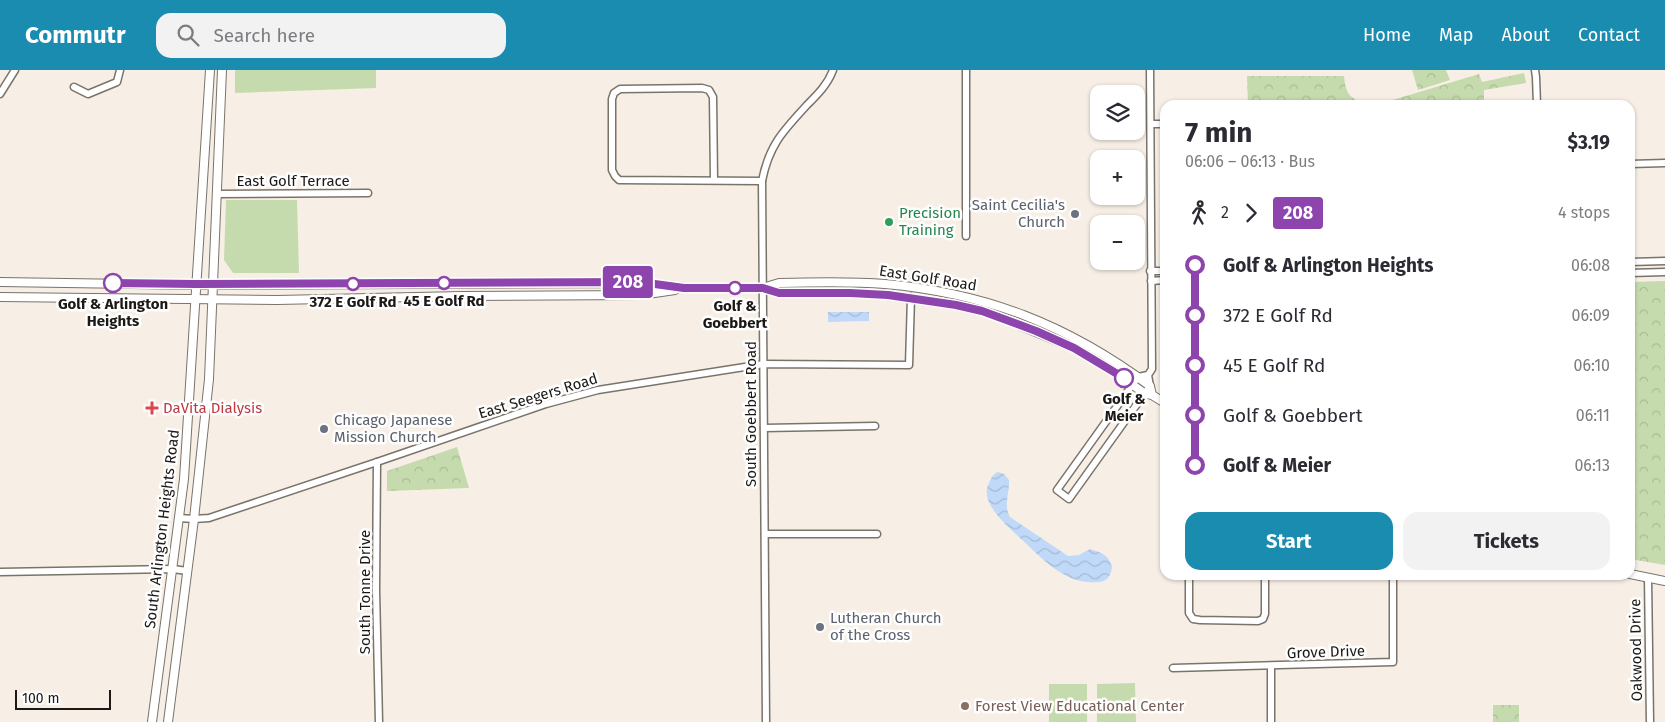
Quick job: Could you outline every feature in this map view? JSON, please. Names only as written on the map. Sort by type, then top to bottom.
[{"type":"main road","name":"South Arlington Heights Road","points":[[152,722],[185,470],[210,70]]},
{"type":"main road","name":"South Arlington Heights Road","points":[[168,722],[194,519],[208,379],[222,70]]},
{"type":"main road","name":"East Golf Road","points":[[0,282],[197,284],[640,282],[684,288],[763,288],[779,293],[850,293],[911,297],[982,311],[1036,331],[1074,348],[1160,400]]},
{"type":"main road","name":"East Golf Road","points":[[763,288],[779,282],[843,282],[906,286],[956,294],[1018,312],[1051,326],[1098,350],[1150,386]]},
{"type":"main road","name":"East Golf Road","points":[[0,297],[212,300],[641,295],[684,288]]},
{"type":"main road","points":[[1148,394],[1150,386]]},
{"type":"main road","points":[[1635,575],[1665,581]]},
{"type":"street","points":[[0,94],[16,70]]},
{"type":"street","points":[[74,87],[88,94],[98,92],[117,82],[120,70]]},
{"type":"street","name":"South Goebbert Road","points":[[766,722],[762,181],[766,162],[772,148],[780,136],[826,84],[833,70]]},
{"type":"street","points":[[966,70],[966,236]]},
{"type":"street","points":[[1150,70],[1152,369],[1148,376],[1150,386]]},
{"type":"street","points":[[1535,70],[1537,100]]},
{"type":"street","points":[[714,180],[713,97],[709,90],[702,88],[620,89],[614,93],[612,100],[612,170],[619,180],[762,181]]},
{"type":"street","points":[[1151,124],[1160,124]]},
{"type":"street","points":[[1635,164],[1665,163]]},
{"type":"street","name":"East Golf Terrace","points":[[217,194],[368,193]]},
{"type":"street","points":[[1635,262],[1665,261]]},
{"type":"street","points":[[1150,271],[1160,271]]},
{"type":"street","points":[[1635,273],[1665,272]]},
{"type":"street","points":[[1150,281],[1160,280]]},
{"type":"street","name":"East Seegers Road","points":[[180,518],[209,518],[546,404],[598,390],[764,364],[909,365],[911,297]]},
{"type":"street","points":[[1148,376],[1138,378],[1132,385],[1057,490],[1069,499],[1148,394]]},
{"type":"street","points":[[764,428],[875,426]]},
{"type":"street","name":"South Tonne Drive","points":[[377,462],[378,722]]},
{"type":"street","points":[[765,534],[878,534]]},
{"type":"street","points":[[0,572],[173,568],[187,571]]},
{"type":"street","name":"Oakwood Drive","points":[[1648,578],[1650,722]]},
{"type":"street","points":[[1189,580],[1189,614],[1193,619],[1258,621],[1263,619],[1265,614],[1265,580]]},
{"type":"street","name":"Grove Drive","points":[[1173,668],[1393,662],[1393,580]]},
{"type":"street","points":[[1271,666],[1271,722]]},
{"type":"green space","points":[[235,70],[376,70],[376,88],[235,93]]},
{"type":"green space","points":[[1412,70],[1446,70],[1450,80],[1418,90]]},
{"type":"green space","points":[[1524,73],[1526,83],[1484,90],[1484,100],[1391,100],[1479,74],[1482,82]]},
{"type":"green space","points":[[1247,76],[1344,76],[1348,92],[1357,100],[1248,100]]},
{"type":"green space","points":[[226,200],[297,200],[299,273],[233,273],[224,260]]},
{"type":"green space","points":[[1665,281],[1665,565],[1635,560],[1635,282]]},
{"type":"green space","points":[[457,447],[469,488],[387,491],[387,471]]},
{"type":"green space","points":[[1135,683],[1136,722],[1097,722],[1097,684]]},
{"type":"green space","points":[[1049,684],[1087,684],[1087,722],[1049,722]]},
{"type":"green space","points":[[1493,705],[1519,705],[1519,722],[1493,722]]},
{"type":"water","points":[[828,312],[869,312],[869,321],[828,322]]},
{"type":"water","points":[[998,472],[1004,474],[1009,480],[1007,508],[1010,517],[1068,556],[1079,555],[1090,549],[1098,551],[1109,560],[1112,567],[1107,579],[1099,582],[1087,582],[1076,580],[1066,575],[1047,562],[1009,528],[996,514],[988,498],[989,483],[992,476]]},
{"type":"bus line","name":"208","points":[[113,283],[640,282],[684,288],[763,288],[779,293],[888,295],[927,299],[982,311],[1036,331],[1074,348],[1124,378]]},
{"type":"place","name":"Saint Cecilia's Church","points":[[1075,214]]},
{"type":"place","name":"Precision Training","points":[[889,222]]},
{"type":"place","name":"Golf & Arlington Heights","points":[[113,283]]},
{"type":"place","name":"45 E Golf Rd","points":[[444,283]]},
{"type":"place","name":"372 E Golf Rd","points":[[353,284]]},
{"type":"place","name":"Golf & Goebbert","points":[[735,288]]},
{"type":"place","name":"Golf & Meier","points":[[1124,378]]},
{"type":"place","name":"DaVita Dialysis","points":[[152,408]]},
{"type":"place","name":"Chicago Japanese Mission Church","points":[[324,429]]},
{"type":"place","name":"Lutheran Church of the Cross","points":[[820,627]]},
{"type":"place","name":"Forest View Educational Center","points":[[965,706]]}]
